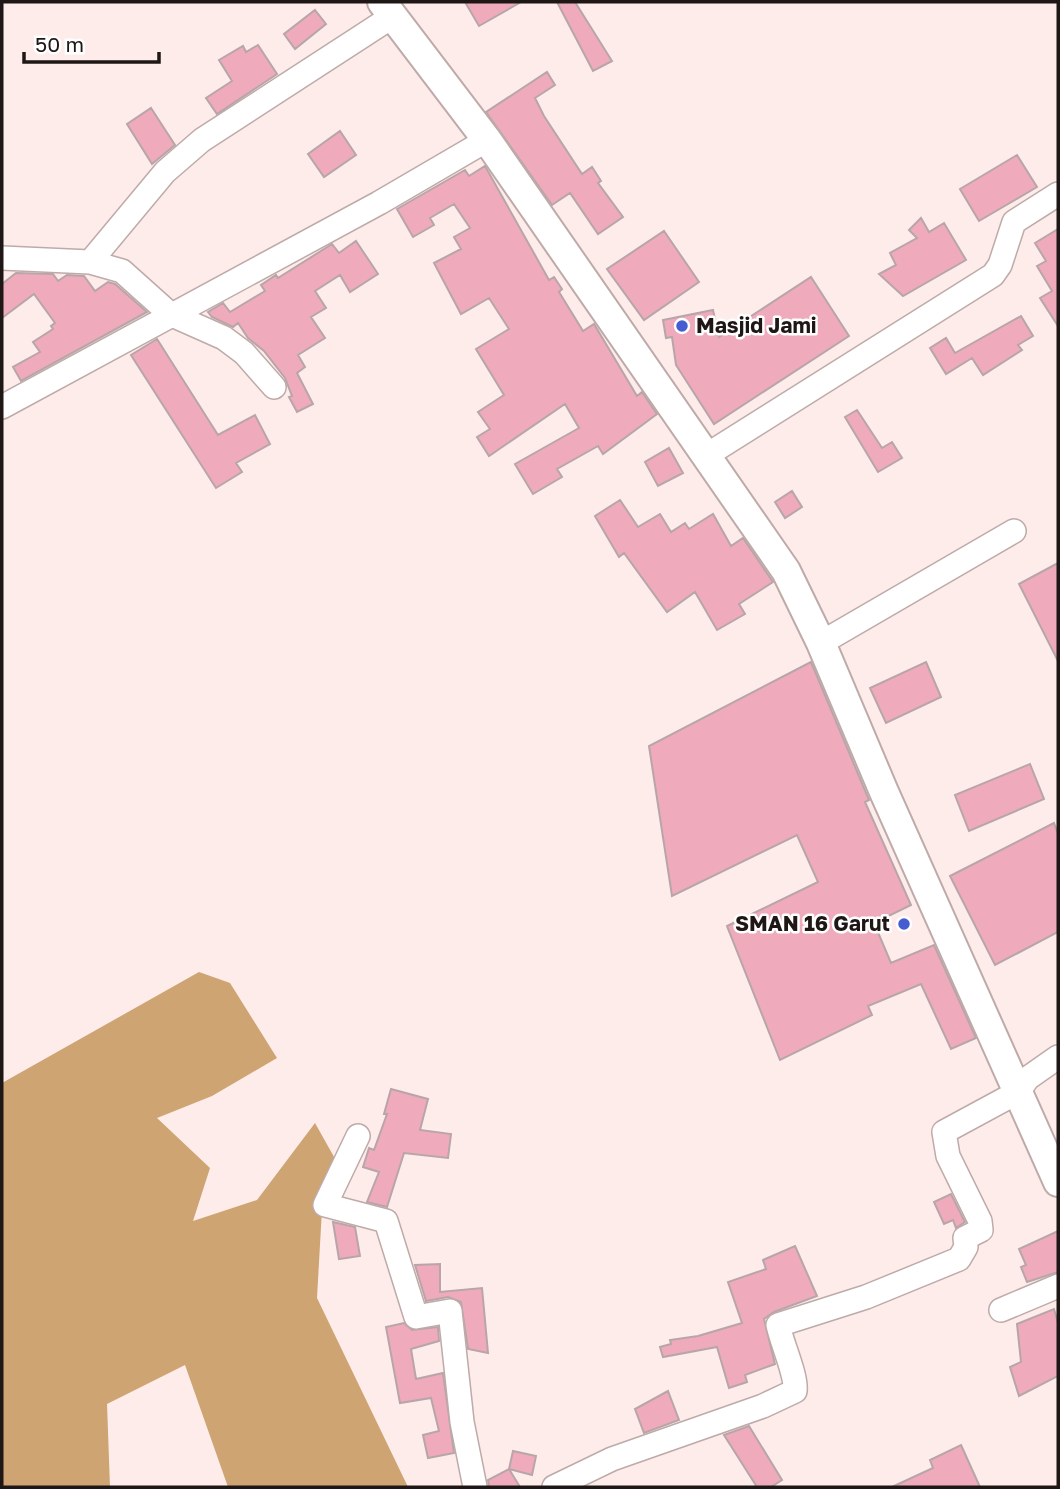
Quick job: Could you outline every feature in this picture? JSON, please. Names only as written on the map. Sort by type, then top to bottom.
[{"type":"main road","points":[[387,9],[487,140],[786,571],[821,643],[1058,1182]]},
{"type":"street","points":[[90,262],[165,172],[202,140],[387,9]]},
{"type":"street","points":[[2,407],[379,203],[487,140]]},
{"type":"street","points":[[707,455],[993,275],[1000,265],[1014,222],[1058,194]]},
{"type":"street","points":[[2,258],[90,262],[122,271],[170,314],[224,338],[244,353],[274,387]]},
{"type":"street","points":[[821,643],[1014,531]]},
{"type":"street","points":[[554,1487],[612,1459],[763,1406],[795,1391],[796,1380],[784,1354],[778,1325],[866,1297],[959,1259],[966,1247],[965,1238],[981,1230],[980,1221],[948,1156],[944,1132],[1018,1092],[1034,1072],[1058,1058]]},
{"type":"street","points":[[358,1136],[325,1205],[386,1221],[416,1317],[450,1311],[462,1422],[475,1487]]},
{"type":"street","points":[[1000,1310],[1058,1286]]},
{"type":"shaded area","points":[[199,972],[230,983],[277,1058],[212,1096],[157,1118],[210,1168],[193,1221],[257,1200],[315,1123],[338,1164],[322,1209],[317,1298],[408,1487],[228,1487],[185,1365],[107,1404],[110,1487],[2,1487],[2,1083]]},
{"type":"building","points":[[465,2],[521,2],[479,26]]},
{"type":"building","points":[[557,2],[575,2],[612,61],[593,71]]},
{"type":"building","points":[[315,10],[326,24],[295,49],[284,34]]},
{"type":"building","points":[[258,45],[277,74],[217,114],[206,98],[232,81],[219,60],[243,46],[246,52]]},
{"type":"building","points":[[547,72],[555,85],[535,98],[544,116],[582,174],[592,167],[601,181],[598,183],[623,217],[598,234],[570,193],[552,205],[486,112]]},
{"type":"building","points":[[151,108],[175,145],[152,164],[127,124]]},
{"type":"building","points":[[340,131],[356,155],[324,177],[308,154]]},
{"type":"building","points":[[1017,155],[1037,187],[979,221],[960,189]]},
{"type":"building","points":[[485,166],[549,280],[554,277],[562,289],[559,292],[583,331],[594,324],[637,396],[642,392],[657,414],[603,454],[598,446],[557,469],[562,477],[533,494],[515,464],[579,428],[565,404],[489,456],[477,437],[490,429],[478,412],[504,395],[476,349],[509,329],[489,298],[461,314],[434,263],[461,249],[454,237],[470,228],[454,204],[430,218],[434,225],[413,237],[397,209],[465,170],[469,176]]},
{"type":"building","points":[[921,218],[929,232],[944,223],[966,260],[903,296],[879,274],[896,265],[890,253],[917,238],[909,230]]},
{"type":"building","points":[[1058,229],[1058,326],[1040,298],[1052,291],[1037,266],[1046,261],[1035,243]]},
{"type":"building","points":[[664,231],[699,282],[644,320],[607,269]]},
{"type":"building","points":[[356,241],[378,274],[350,292],[340,275],[315,291],[326,308],[311,317],[325,338],[298,355],[305,367],[297,373],[313,404],[297,412],[289,397],[292,396],[285,378],[264,351],[248,338],[238,323],[233,327],[212,317],[208,312],[223,303],[230,312],[265,291],[261,285],[276,275],[278,278],[332,244],[339,253]]},
{"type":"building","points":[[16,273],[53,274],[58,281],[67,275],[84,276],[95,291],[108,282],[115,284],[147,312],[21,381],[13,367],[40,352],[33,342],[53,329],[51,326],[55,323],[34,294],[2,318],[2,284]]},
{"type":"building","points":[[811,277],[849,336],[714,424],[676,365],[672,337],[666,338],[663,320],[713,310],[719,337]]},
{"type":"building","points":[[1021,316],[1033,336],[1018,345],[1022,350],[983,375],[972,358],[946,374],[930,348],[946,338],[955,353]]},
{"type":"building","points":[[157,339],[218,435],[255,415],[270,444],[236,463],[242,472],[216,488],[131,355]]},
{"type":"building","points":[[857,410],[882,448],[892,442],[902,458],[878,472],[845,417]]},
{"type":"building","points":[[669,448],[683,473],[658,486],[645,462]]},
{"type":"building","points":[[792,491],[802,507],[785,518],[775,502]]},
{"type":"building","points":[[620,500],[638,527],[660,514],[671,532],[685,523],[689,529],[713,514],[731,546],[743,538],[773,582],[739,604],[745,614],[717,630],[695,592],[667,612],[624,553],[619,557],[595,516]]},
{"type":"building","points":[[1058,563],[1058,661],[1019,584]]},
{"type":"building","points":[[811,662],[869,800],[865,802],[911,905],[874,923],[891,963],[934,945],[976,1038],[951,1049],[921,984],[868,1006],[872,1015],[780,1060],[727,926],[818,882],[797,835],[672,896],[649,746]]},
{"type":"building","points":[[926,662],[941,697],[886,723],[870,688]]},
{"type":"building","points":[[1030,764],[1044,799],[969,831],[955,795]]},
{"type":"building","points":[[1054,823],[1058,834],[1058,932],[995,965],[950,876]]},
{"type":"building","points":[[391,1089],[428,1099],[420,1130],[451,1134],[448,1158],[404,1153],[387,1207],[367,1202],[379,1172],[363,1167],[369,1148],[374,1150],[387,1114],[384,1114]]},
{"type":"building","points":[[951,1194],[965,1222],[956,1228],[953,1220],[944,1224],[934,1202]]},
{"type":"building","points":[[333,1222],[355,1227],[360,1256],[339,1259]]},
{"type":"building","points":[[1058,1231],[1058,1272],[1027,1282],[1021,1267],[1026,1265],[1019,1249]]},
{"type":"building","points":[[795,1246],[817,1296],[774,1312],[764,1319],[775,1364],[745,1375],[747,1382],[729,1388],[717,1347],[663,1357],[660,1347],[671,1344],[670,1340],[698,1336],[742,1323],[728,1282],[766,1269],[763,1260]]},
{"type":"building","points":[[440,1264],[440,1292],[482,1288],[488,1353],[468,1349],[461,1302],[448,1297],[426,1301],[415,1265]]},
{"type":"building","points":[[1054,1309],[1058,1323],[1058,1376],[1019,1396],[1010,1367],[1021,1362],[1017,1324]]},
{"type":"building","points":[[404,1323],[412,1330],[438,1327],[439,1341],[411,1349],[416,1379],[443,1373],[454,1453],[428,1458],[423,1435],[439,1431],[431,1398],[400,1403],[386,1327]]},
{"type":"building","points":[[668,1391],[679,1420],[644,1433],[635,1409]]},
{"type":"building","points":[[749,1426],[782,1480],[771,1487],[757,1487],[724,1435]]},
{"type":"building","points":[[961,1445],[980,1487],[892,1487],[933,1468],[930,1460]]},
{"type":"building","points":[[513,1451],[536,1456],[532,1475],[509,1469]]},
{"type":"building","points":[[509,1469],[520,1487],[489,1487],[488,1480]]},
{"type":"place","name":"Masjid Jami","points":[[682,326]]},
{"type":"place","name":"SMAN 16 Garut","points":[[904,924]]}]
